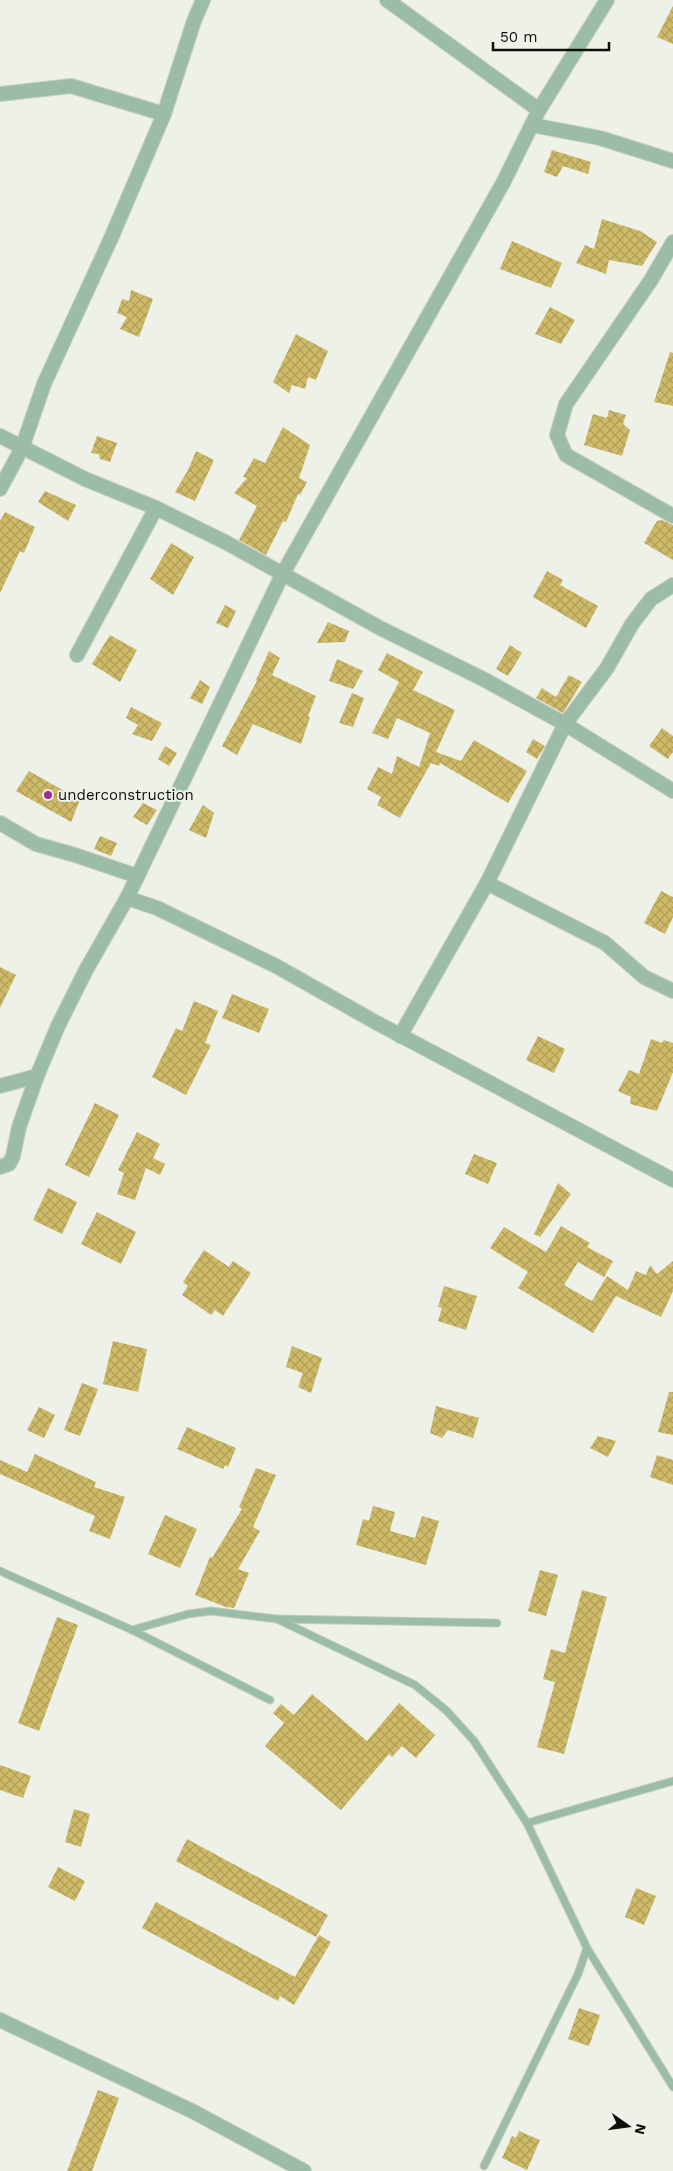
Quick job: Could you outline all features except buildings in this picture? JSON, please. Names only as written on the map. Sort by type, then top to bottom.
[{"type":"street","points":[[0,489],[22,448],[44,384],[112,236],[164,114],[194,21],[203,0]]},
{"type":"street","points":[[387,0],[539,110]]},
{"type":"street","points":[[0,1168],[9,1164],[13,1156],[19,1128],[37,1076],[86,970],[137,876],[282,575],[498,192],[539,110],[607,0]]},
{"type":"street","points":[[0,94],[71,86],[164,114]]},
{"type":"street","points":[[532,125],[600,138],[673,161]]},
{"type":"street","points":[[673,242],[651,280],[566,404],[557,435],[566,455],[673,516]]},
{"type":"street","points":[[0,436],[85,479],[156,508],[227,543],[380,628],[485,680],[565,724],[673,791]]},
{"type":"street","points":[[77,655],[156,508]]},
{"type":"street","points":[[400,1036],[487,883],[565,724],[607,668],[632,624],[651,599],[672,586]]},
{"type":"street","points":[[0,822],[36,844],[101,863],[137,876]]},
{"type":"street","points":[[487,883],[604,943],[644,977],[673,991]]},
{"type":"street","points":[[126,898],[158,908],[276,966],[400,1036],[673,1180]]},
{"type":"street","points":[[0,1086],[37,1076]]},
{"type":"street","points":[[0,2020],[194,2112],[304,2171]]},
{"type":"lane","points":[[0,1571],[132,1630],[270,1700]]},
{"type":"lane","points":[[132,1630],[188,1614],[211,1611],[277,1619],[497,1623]]},
{"type":"lane","points":[[277,1619],[415,1685],[447,1710],[474,1741],[527,1823],[587,1948],[673,2087]]},
{"type":"lane","points":[[527,1823],[673,1781]]},
{"type":"lane","points":[[484,2166],[578,1974],[587,1948]]},
{"type":"place","name":"underconstruction","points":[[48,795]]}]
